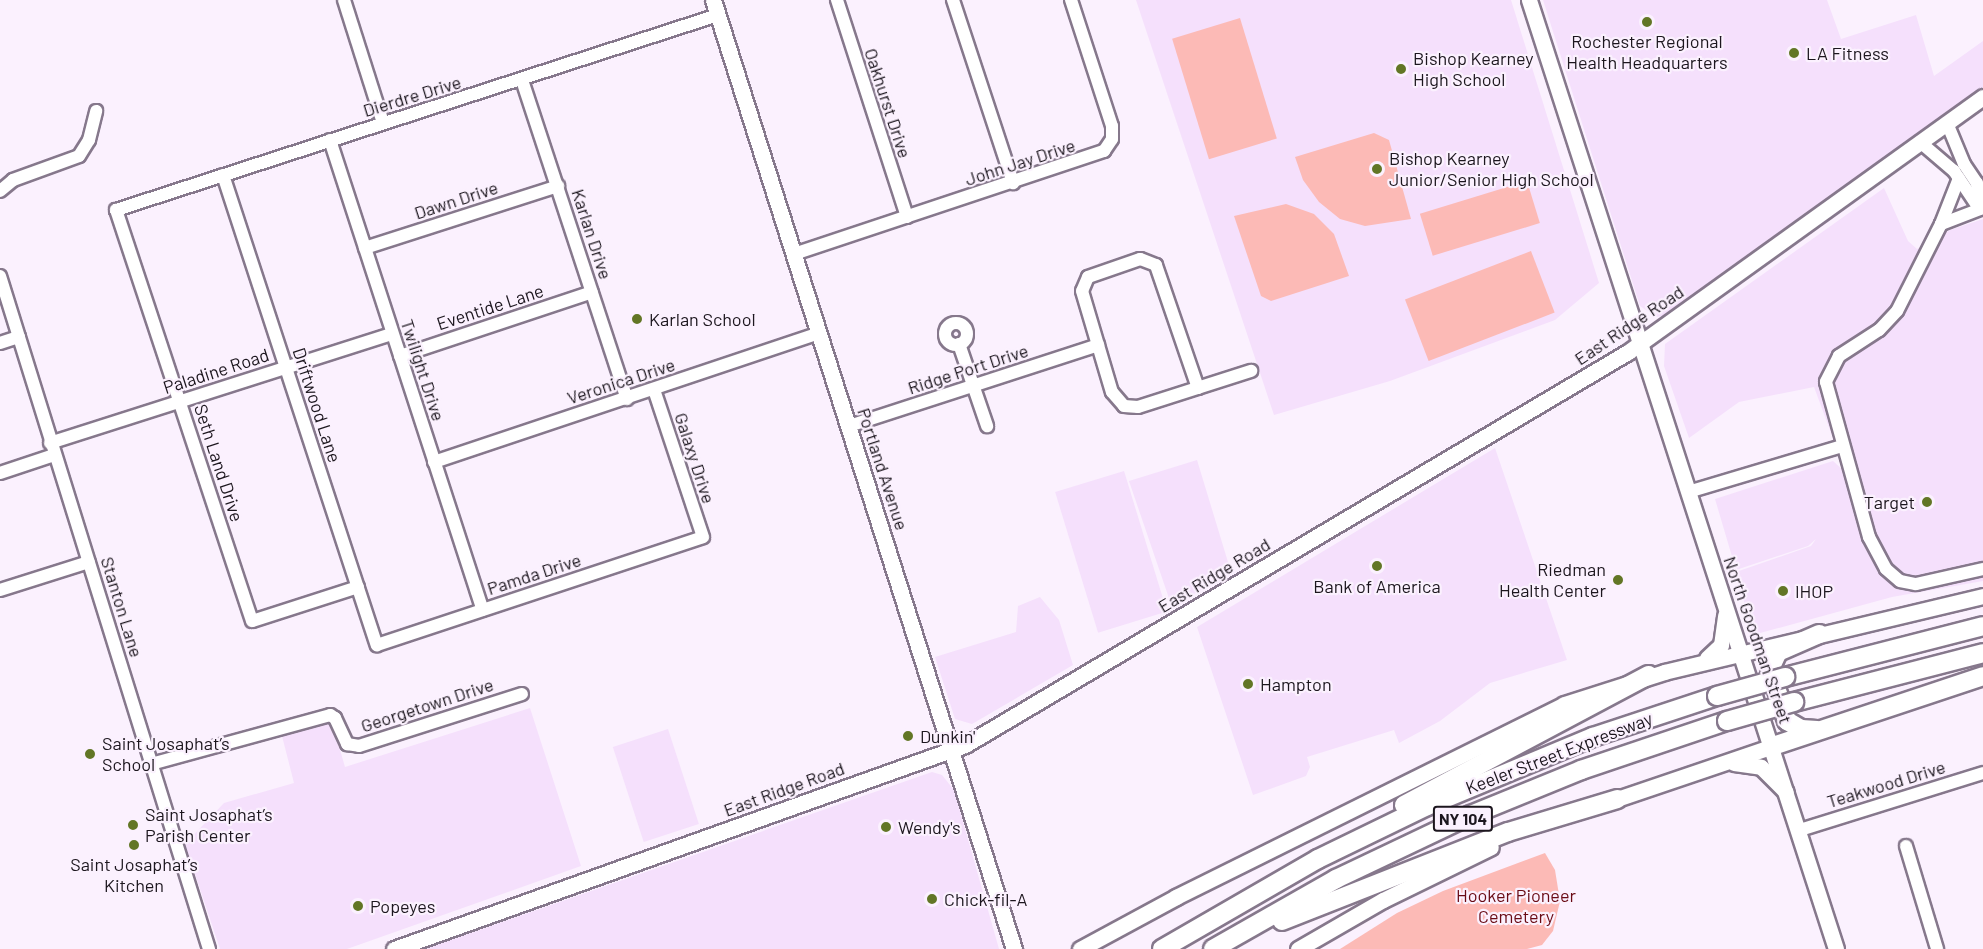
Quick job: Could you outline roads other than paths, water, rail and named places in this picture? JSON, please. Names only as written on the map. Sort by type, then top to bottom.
[{"type":"highway","name":"Keeler Street Expressway","points":[[1162,949],[1280,880],[1366,835],[1488,779],[1593,737],[1785,676],[1983,626]]},
{"type":"highway","points":[[1819,634],[1778,652],[1770,671],[1789,723],[1804,730],[1827,728]]},
{"type":"highway","name":"Keeler Street Expressway","points":[[1213,949],[1336,879],[1471,815],[1596,765],[1727,721],[1983,653]]},
{"type":"highway","points":[[1280,880],[1416,798],[1649,675]]},
{"type":"highway","points":[[1773,746],[1983,676]]},
{"type":"highway","points":[[1221,949],[1328,901],[1471,846],[1617,799]]},
{"type":"main road","name":"North Goodman Street","points":[[1529,0],[1639,346],[1791,800],[1836,949]]},
{"type":"main road","name":"Portland Avenue","points":[[716,7],[1014,949]]},
{"type":"main road","name":"East Ridge Road","points":[[394,949],[951,750],[1639,346],[1983,97]]},
{"type":"main road","points":[[1080,949],[1530,719],[1649,675],[1983,596]]},
{"type":"main road","points":[[1696,664],[1721,645],[1723,600]]},
{"type":"main road","points":[[1298,949],[1450,866],[1617,799],[1773,746]]},
{"type":"main road","points":[[1719,765],[1758,766],[1791,800]]},
{"type":"street","points":[[344,0],[383,123]]},
{"type":"street","name":"Oakhurst Drive","points":[[837,0],[907,217]]},
{"type":"street","points":[[953,0],[1012,183]]},
{"type":"street","name":"John Jay Drive","points":[[794,254],[1098,155],[1112,139],[1110,119],[1071,0]]},
{"type":"street","name":"Dierdre Drive","points":[[116,210],[522,80],[716,7]]},
{"type":"street","name":"Karlan Drive","points":[[522,80],[627,399]]},
{"type":"street","points":[[0,191],[13,180],[79,156],[89,140],[96,111]]},
{"type":"street","points":[[1947,123],[1964,164],[1980,184],[1982,209]]},
{"type":"street","name":"Twilight Drive","points":[[330,140],[483,610]]},
{"type":"street","points":[[1920,142],[1959,178],[1982,209]]},
{"type":"street","name":"Driftwood Lane","points":[[224,175],[377,645]]},
{"type":"street","points":[[1959,178],[1941,224],[1906,298],[1891,320],[1849,347],[1828,372],[1826,390],[1879,561],[1894,578],[1916,584],[1983,569]]},
{"type":"street","name":"Dawn Drive","points":[[365,249],[558,186]]},
{"type":"street","points":[[1941,224],[1982,209]]},
{"type":"street","name":"Seth Land Drive","points":[[116,210],[252,621],[358,587]]},
{"type":"street","points":[[1198,388],[1161,274],[1150,260],[1096,272],[1084,281],[1082,291],[1098,345],[1115,397],[1124,406],[1138,407],[1198,388],[1251,371]]},
{"type":"street","name":"Stanton Lane","points":[[0,276],[209,949]]},
{"type":"street","name":"Eventide Lane","points":[[400,356],[592,292]]},
{"type":"street","name":"Veronica Drive","points":[[434,462],[819,333]]},
{"type":"street","name":"Paladine Road","points":[[0,473],[52,449],[180,402],[392,334]]},
{"type":"street","points":[[0,343],[19,337]]},
{"type":"street","points":[[959,344],[987,426]]},
{"type":"street","name":"Ridge Port Drive","points":[[849,426],[1098,345]]},
{"type":"street","name":"Galaxy Drive","points":[[654,390],[703,537]]},
{"type":"street","points":[[1688,492],[1842,446]]},
{"type":"street","name":"Pamda Drive","points":[[377,645],[703,537]]},
{"type":"street","points":[[0,590],[89,562]]},
{"type":"street","name":"Georgetown Drive","points":[[151,764],[330,715],[335,718],[348,744],[359,746],[522,694]]},
{"type":"street","name":"Teakwood Drive","points":[[1800,830],[1982,777]]},
{"type":"street","points":[[1906,846],[1937,949]]},
{"type":"place","name":"Rochester Regional Health Headquarters","points":[[1647,22]]},
{"type":"place","name":"LA Fitness","points":[[1794,53]]},
{"type":"place","name":"Bishop Kearney High School","points":[[1401,69]]},
{"type":"place","name":"Bishop Kearney Junior/Senior High School","points":[[1377,169]]},
{"type":"place","name":"Karlan School","points":[[637,319]]},
{"type":"place","name":"Target","points":[[1927,502]]},
{"type":"place","name":"Bank of America","points":[[1377,566]]},
{"type":"place","name":"Riedman Health Center","points":[[1618,580]]},
{"type":"place","name":"IHOP","points":[[1783,591]]},
{"type":"place","name":"Hampton","points":[[1248,684]]},
{"type":"place","name":"Dunkin'","points":[[908,736]]},
{"type":"place","name":"Saint Josaphat’s School","points":[[90,754]]},
{"type":"place","name":"Saint Josaphat’s Parish Center","points":[[133,825]]},
{"type":"place","name":"Wendy's","points":[[886,827]]},
{"type":"place","name":"Saint Josaphat’s Kitchen","points":[[134,845]]},
{"type":"place","name":"Chick-fil-A","points":[[932,899]]},
{"type":"place","name":"Popeyes","points":[[358,906]]},
{"type":"park label","name":"Hooker Pioneer Cemetery","points":[[1516,906]]}]
